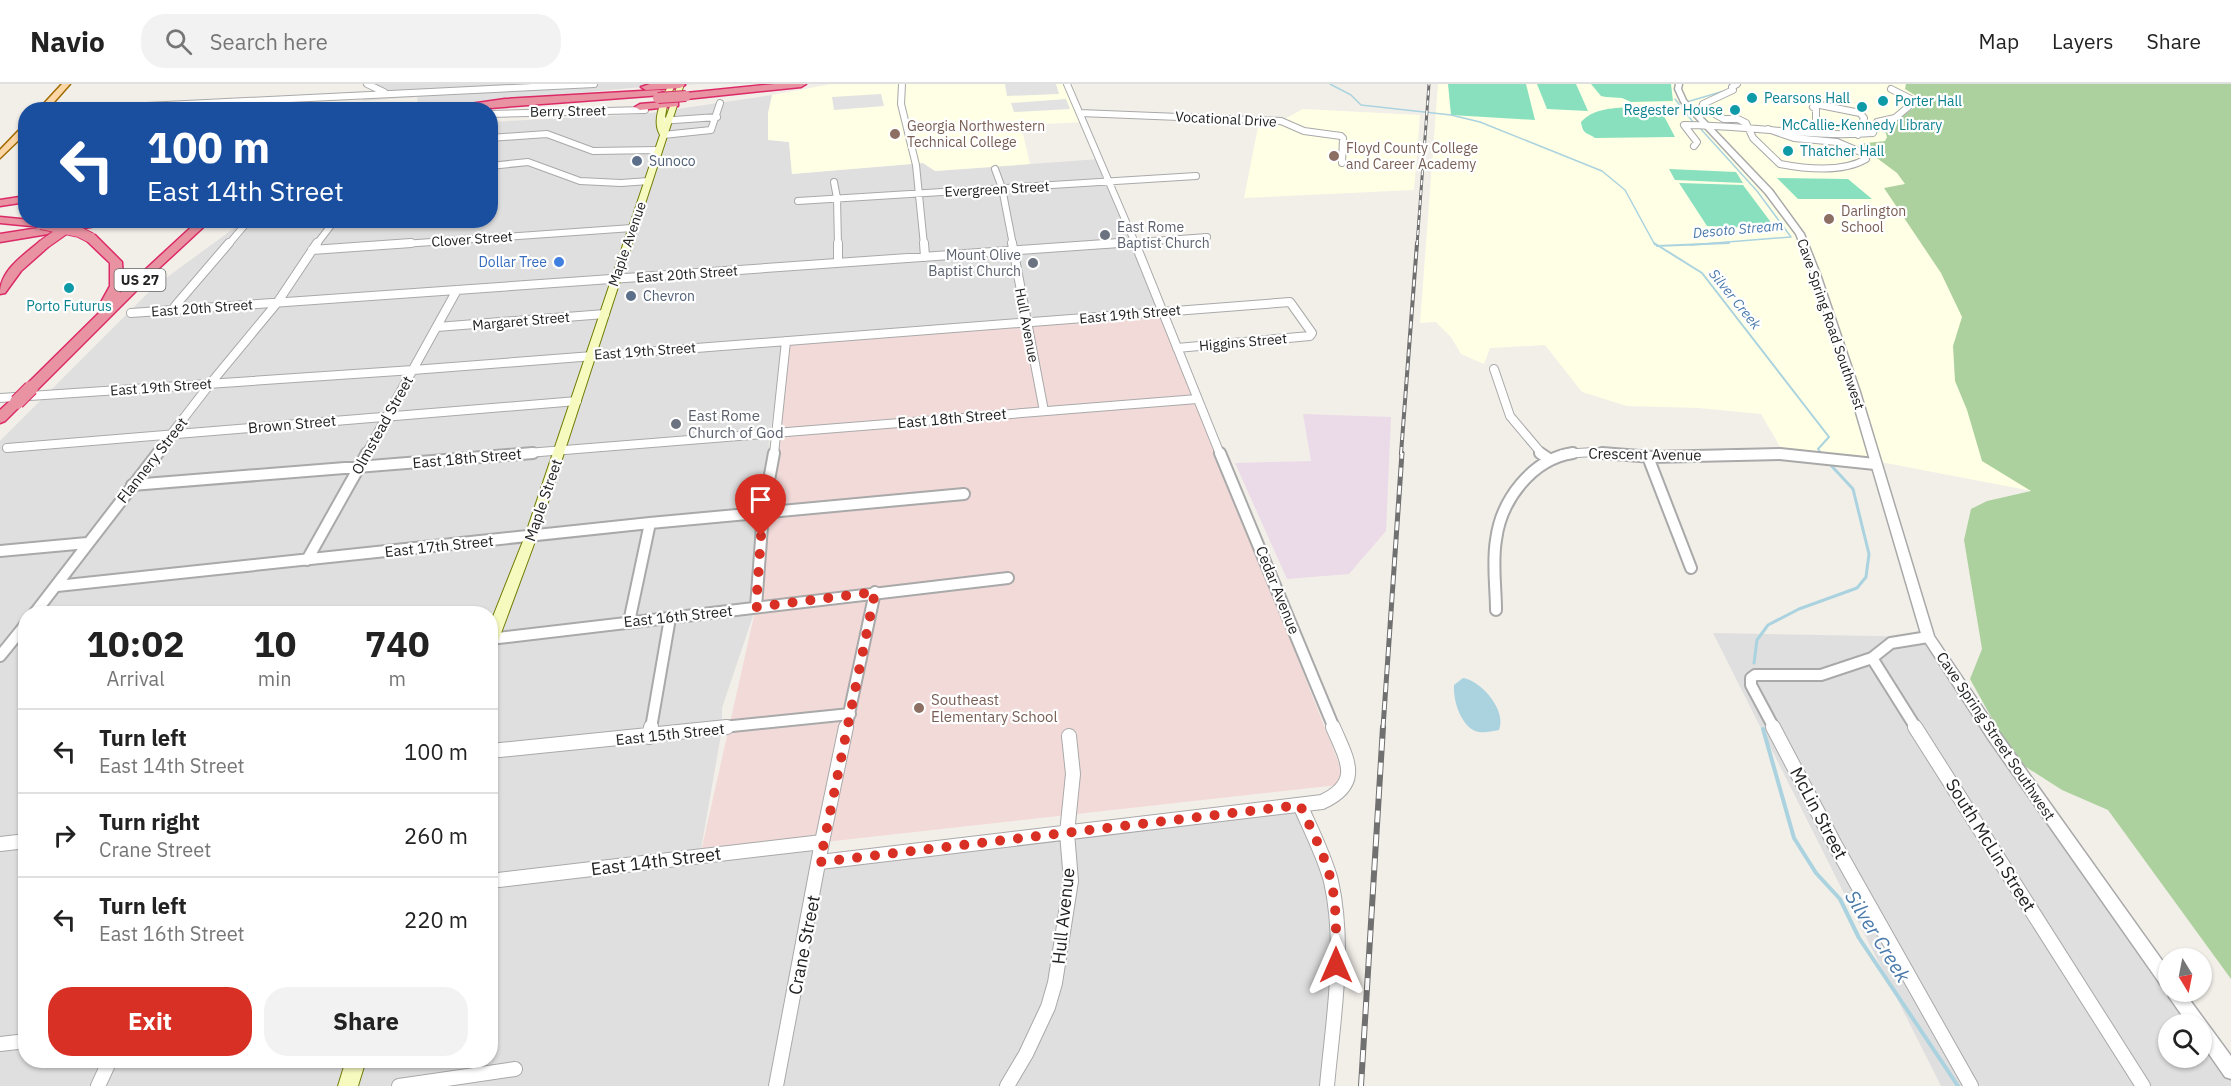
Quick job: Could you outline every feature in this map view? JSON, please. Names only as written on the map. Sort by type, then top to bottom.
[{"type":"highway","points":[[750,88],[766,84]]},
{"type":"highway","points":[[498,103],[801,84]]},
{"type":"highway","points":[[505,102],[673,93]]},
{"type":"highway","points":[[498,110],[673,93]]},
{"type":"highway","points":[[0,203],[18,200]]},
{"type":"highway","points":[[0,220],[18,222]]},
{"type":"highway","points":[[59,228],[78,232],[91,238],[116,262],[117,284],[112,297],[76,342]]},
{"type":"highway","points":[[0,237],[60,228]]},
{"type":"highway","points":[[0,291],[17,268],[67,228]]},
{"type":"highway","name":"US 27","points":[[0,418],[153,267],[197,228]]},
{"type":"main road","points":[[49,102],[66,84]]},
{"type":"main road","name":"Maple Avenue","points":[[592,355],[663,134],[670,120],[673,93]]},
{"type":"main road","name":"Maple Avenue","points":[[663,134],[660,121],[673,93]]},
{"type":"main road","points":[[0,155],[18,136]]},
{"type":"main road","name":"Maple Street","points":[[498,622],[531,536],[592,355]]},
{"type":"main road","points":[[348,1086],[354,1068]]},
{"type":"street","points":[[367,84],[387,93]]},
{"type":"street","points":[[433,92],[438,84]]},
{"type":"street","points":[[230,102],[594,84]]},
{"type":"street","points":[[902,84],[901,104],[914,154],[926,257]]},
{"type":"street","name":"Cedar Avenue","points":[[1067,84],[1135,242],[1161,311],[1348,763],[1347,784],[1337,795],[1329,800],[1300,805]]},
{"type":"street","name":"Cave Spring Road Southwest","points":[[1679,84],[1678,89],[1683,101],[1769,192],[1800,234],[1816,274],[1855,391],[1875,464]]},
{"type":"street","points":[[1734,87],[1703,104],[1702,107],[1724,119],[1738,119],[1747,127],[1753,138],[1783,165],[1842,167],[1861,163],[1866,159],[1863,153],[1843,144],[1800,140],[1768,129]]},
{"type":"street","points":[[1695,146],[1697,142],[1684,125],[1705,124],[1858,135],[1873,133],[1877,122],[1895,118],[1915,101],[1891,89]]},
{"type":"street","points":[[663,134],[711,130],[720,103]]},
{"type":"street","points":[[1816,133],[1816,109],[1813,107],[1815,104],[1860,113],[1864,118],[1858,135]]},
{"type":"street","name":"Berry Street","points":[[498,111],[645,110]]},
{"type":"street","name":"Vocational Drive","points":[[1080,113],[1281,120],[1304,131],[1341,136],[1343,138],[1342,163]]},
{"type":"street","points":[[660,121],[717,117]]},
{"type":"street","points":[[498,137],[547,134],[593,151],[659,150]]},
{"type":"street","points":[[498,165],[528,162],[567,177],[591,183],[649,181]]},
{"type":"street","name":"Hull Avenue","points":[[995,169],[1002,188],[1044,411]]},
{"type":"street","name":"Evergreen Street","points":[[798,201],[1196,176]]},
{"type":"street","points":[[834,182],[837,198],[838,263]]},
{"type":"street","points":[[177,310],[175,306],[242,228]]},
{"type":"street","name":"Flannery Street","points":[[41,606],[210,384],[277,303],[329,228]]},
{"type":"street","name":"Clover Street","points":[[312,250],[632,228]]},
{"type":"street","name":"East 20th Street","points":[[131,313],[1207,237]]},
{"type":"street","name":"Olmstead Street","points":[[307,560],[457,290]]},
{"type":"street","name":"East 19th Street","points":[[0,398],[413,370],[1290,302],[1311,329],[1310,336]]},
{"type":"street","name":"Margaret Street","points":[[437,327],[605,314]]},
{"type":"street","name":"Higgins Street","points":[[1177,348],[1310,336]]},
{"type":"street","points":[[756,607],[763,513],[778,433],[786,341]]},
{"type":"street","points":[[1494,369],[1510,416],[1537,450],[1549,459]]},
{"type":"street","name":"East 18th Street","points":[[132,485],[1197,399]]},
{"type":"street","name":"Brown Street","points":[[7,448],[577,401]]},
{"type":"street","name":"Crescent Avenue","points":[[1496,610],[1496,535],[1500,522],[1510,501],[1527,478],[1549,459],[1566,454],[1595,452],[1648,457],[1798,454],[1875,464]]},
{"type":"street","points":[[1648,457],[1691,568]]},
{"type":"street","name":"Cave Spring Street Southwest","points":[[1875,464],[1928,637],[1994,736],[2158,968]]},
{"type":"street","name":"East 17th Street","points":[[57,586],[650,523],[964,494]]},
{"type":"street","points":[[629,622],[650,523]]},
{"type":"street","points":[[0,551],[87,543]]},
{"type":"street","name":"East 16th Street","points":[[498,639],[875,592],[1008,578]]},
{"type":"street","name":"Crane Street","points":[[776,1086],[822,842],[875,592]]},
{"type":"street","points":[[649,737],[670,618]]},
{"type":"street","points":[[0,656],[18,634]]},
{"type":"street","points":[[1872,658],[1883,646],[1891,642],[1928,637]]},
{"type":"street","name":"McLin Street","points":[[1872,658],[1821,675],[1755,675],[1751,678],[1751,685],[1835,845],[1971,1086]]},
{"type":"street","name":"South McLin Street","points":[[1872,658],[2143,1086]]},
{"type":"street","name":"East 15th Street","points":[[498,750],[649,737],[850,714]]},
{"type":"street","name":"Hull Avenue","points":[[1007,1086],[1043,1016],[1055,983],[1071,881],[1067,833],[1073,774],[1068,738],[1070,736]]},
{"type":"street","points":[[820,862],[1300,805],[1322,854],[1331,883],[1336,920],[1336,988],[1327,1086]]},
{"type":"street","points":[[0,844],[18,842]]},
{"type":"street","name":"East 14th Street","points":[[498,880],[822,842]]},
{"type":"street","points":[[0,1044],[18,1042]]},
{"type":"street","points":[[2212,1044],[2231,1071]]},
{"type":"street","points":[[98,1086],[106,1068]]},
{"type":"street","points":[[399,1086],[515,1069]]},
{"type":"shaded area","points":[[372,84],[702,84],[653,86],[482,102],[417,102],[417,97],[360,101],[386,91]]},
{"type":"shaded area","name":"Georgia Northwestern Technical College","points":[[832,84],[1072,84],[1086,122],[1021,125],[1030,164],[935,171],[923,163],[792,174],[789,142],[768,140],[768,113],[772,95]]},
{"type":"shaded area","points":[[1005,84],[1056,84],[1059,94],[1007,96]]},
{"type":"shaded area","name":"Darlington School","points":[[1438,84],[2201,84],[2032,491],[1870,460],[1785,455],[1761,414],[1698,408],[1627,406],[1582,392],[1545,345],[1490,348],[1484,364],[1461,354],[1451,337],[1436,322],[1420,323]]},
{"type":"shaded area","points":[[881,94],[884,106],[834,110],[832,97]]},
{"type":"shaded area","points":[[772,95],[768,139],[789,142],[792,174],[923,163],[935,171],[1100,159],[1161,311],[786,341],[770,433],[756,607],[722,708],[722,729],[700,855],[822,842],[820,861],[1300,805],[1322,854],[1336,920],[1327,1086],[0,1086],[0,441],[155,286],[234,228],[498,228],[498,122],[644,114]]},
{"type":"shaded area","points":[[1066,99],[1070,109],[1014,112],[1011,103]]},
{"type":"shaded area","name":"Floyd County College and Career Academy","points":[[1303,109],[1420,115],[1414,190],[1244,198],[1259,122],[1281,121]]},
{"type":"shaded area","points":[[1161,311],[1347,784],[700,856],[756,607],[786,341]]},
{"type":"shaded area","points":[[1303,414],[1391,417],[1386,531],[1349,574],[1287,579],[1235,463],[1311,461]]},
{"type":"shaded area","points":[[1713,633],[1928,637],[2158,965],[2158,1002],[2184,1002],[2193,1014],[2158,1014],[2158,1068],[2212,1068],[2212,1042],[2231,1069],[2231,1086],[1941,1086]]},
{"type":"green space","points":[[1448,84],[1526,84],[1535,120],[1451,115]]},
{"type":"green space","points":[[1537,84],[1576,84],[1588,111],[1547,109]]},
{"type":"green space","points":[[1591,84],[1671,84],[1673,101],[1631,102],[1622,98],[1601,96]]},
{"type":"green space","points":[[1906,84],[2231,84],[2231,979],[2212,953],[2212,948],[2208,948],[2108,810],[2062,790],[2015,760],[1970,679],[1982,649],[1964,540],[1971,509],[1987,501],[2031,491],[1982,461],[1967,410],[1955,381],[1953,346],[1962,317],[1941,273],[1884,188],[1905,184],[1897,173],[1858,144],[1885,141],[1887,137],[1884,128],[1917,105],[1921,99],[1905,89]]},
{"type":"green space","points":[[1656,108],[1665,118],[1675,137],[1595,138],[1586,133],[1581,122],[1588,116],[1606,109]]},
{"type":"green space","points":[[1669,169],[1736,172],[1743,183],[1675,180]]},
{"type":"green space","points":[[1777,178],[1848,179],[1872,199],[1798,199]]},
{"type":"green space","points":[[1679,183],[1743,185],[1776,229],[1707,226]]},
{"type":"water","points":[[1463,678],[1478,685],[1491,698],[1501,722],[1499,730],[1478,732],[1465,723],[1458,711],[1454,691],[1454,685]]},
{"type":"waterway","name":"Silver Creek","points":[[1330,84],[1351,95],[1361,105],[1451,115],[1480,122],[1602,171],[1625,190],[1655,245]]},
{"type":"waterway","name":"Desoto Stream","points":[[1690,101],[1724,91]]},
{"type":"waterway","name":"Desoto Stream","points":[[1675,99],[1693,122]]},
{"type":"waterway","name":"Desoto Stream","points":[[1699,127],[1757,191],[1791,237],[1700,244]]},
{"type":"waterway","name":"Silver Creek","points":[[1654,243],[1659,246]]},
{"type":"waterway","name":"Desoto Stream","points":[[1700,244],[1729,243]]},
{"type":"waterway","name":"Desoto Stream","points":[[1659,246],[1700,244]]},
{"type":"waterway","name":"Desoto Stream","points":[[1690,245],[1700,244]]},
{"type":"waterway","name":"Silver Creek","points":[[1659,246],[1702,273],[1829,437],[1818,449],[1822,454]]},
{"type":"waterway","name":"Silver Creek","points":[[1754,663],[1757,640],[1768,625],[1799,609],[1857,588],[1866,577],[1869,554],[1853,489],[1827,461]]},
{"type":"waterway","name":"Silver Creek","points":[[1763,729],[1794,838],[1816,873],[1840,899],[1859,938],[1958,1086]]},
{"type":"railway","points":[[1417,245],[1429,84]]},
{"type":"railway","points":[[1401,454],[1417,243]]},
{"type":"railway","points":[[1383,728],[1402,453]]},
{"type":"railway","points":[[1361,1086],[1383,727]]},
{"type":"place","name":"Pearsons Hall","points":[[1752,98]]},
{"type":"place","name":"Porter Hall","points":[[1883,101]]},
{"type":"place","name":"McCallie-Kennedy Library","points":[[1862,107]]},
{"type":"place","name":"Regester House","points":[[1735,110]]},
{"type":"place","name":"Georgia Northwestern Technical College","points":[[895,134]]},
{"type":"place","name":"Thatcher Hall","points":[[1788,151]]},
{"type":"place","name":"Floyd County College and Career Academy","points":[[1334,156]]},
{"type":"place","name":"Sunoco","points":[[637,161]]},
{"type":"place","name":"Darlington School","points":[[1829,219]]},
{"type":"place","name":"East Rome Baptist Church","points":[[1105,235]]},
{"type":"place","name":"Dollar Tree","points":[[559,262]]},
{"type":"place","name":"Mount Olive Baptist Church","points":[[1033,263]]},
{"type":"place","name":"Porto Futurus","points":[[69,288]]},
{"type":"place","name":"Chevron","points":[[631,296]]},
{"type":"place","name":"East Rome Church of God","points":[[676,424]]},
{"type":"place","name":"Southeast Elementary School","points":[[919,708]]},
{"type":"route","points":[[761,536],[756,607],[875,592],[822,842],[820,862],[1300,805],[1322,854],[1331,883],[1336,920],[1336,965]]}]
